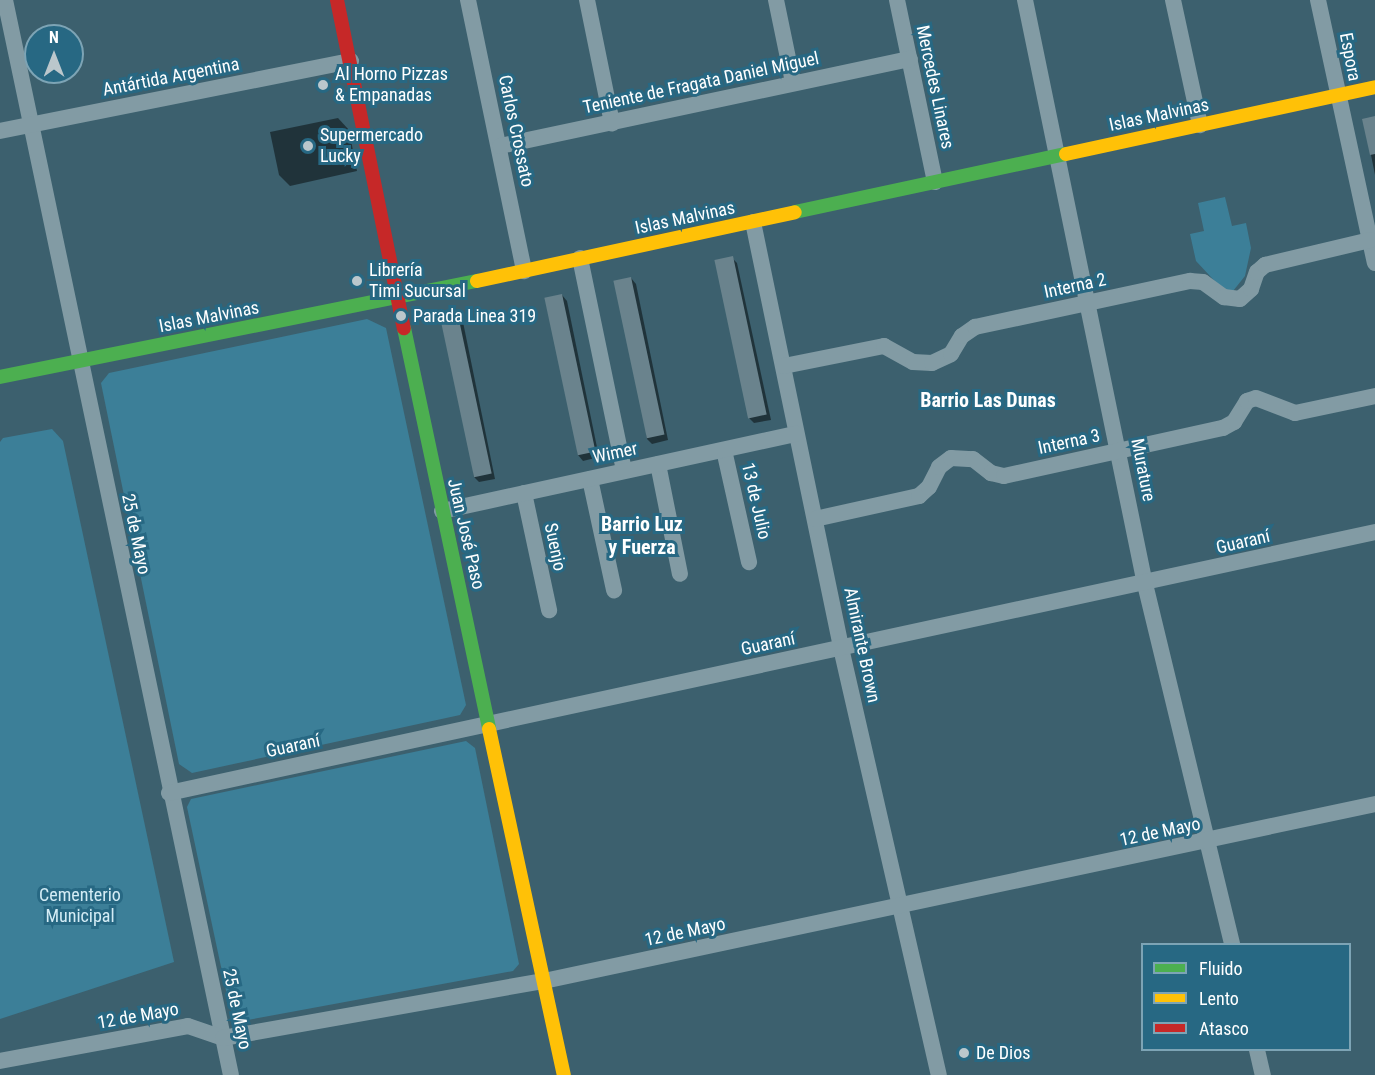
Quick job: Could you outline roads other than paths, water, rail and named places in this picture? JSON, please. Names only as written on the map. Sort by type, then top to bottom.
[{"type":"street","name":"25 de Mayo","points":[[5,0],[169,793],[231,1075]]},
{"type":"street","name":"Juan José Paso","points":[[337,0],[442,511],[490,723],[564,1075]]},
{"type":"street","name":"Carlos Crossato","points":[[468,0],[524,271]]},
{"type":"street","points":[[776,0],[793,82]]},
{"type":"street","name":"Mercedes Linares","points":[[897,0],[935,182]]},
{"type":"street","name":"Murature","points":[[1025,0],[1120,451],[1145,584],[1209,841],[1232,943]]},
{"type":"street","points":[[1173,0],[1200,125]]},
{"type":"street","name":"Espora","points":[[1318,0],[1375,263]]},
{"type":"street","points":[[592,1],[612,123]]},
{"type":"street","name":"Teniente de Fragata Daniel Miguel","points":[[500,146],[910,59]]},
{"type":"street","name":"Antártida Argentina","points":[[0,131],[351,61]]},
{"type":"street","name":"Islas Malvinas","points":[[0,377],[524,271],[1375,87]]},
{"type":"street","name":"Almirante Brown","points":[[753,222],[841,648],[939,1075]]},
{"type":"street","name":"Interna 2","points":[[784,366],[884,346],[920,364],[932,363],[951,354],[962,336],[975,327],[1197,281],[1224,297],[1240,299],[1251,289],[1257,272],[1265,265],[1370,240]]},
{"type":"street","points":[[580,258],[624,471]]},
{"type":"street","name":"Interna 3","points":[[815,519],[919,496],[929,487],[939,467],[951,458],[973,459],[991,473],[1004,476],[1223,428],[1234,422],[1247,401],[1256,398],[1295,413],[1375,396]]},
{"type":"street","name":"Wimer","points":[[442,511],[796,434]]},
{"type":"street","name":"13 de Julio","points":[[724,450],[749,562]]},
{"type":"street","points":[[658,464],[681,574]]},
{"type":"street","points":[[590,479],[614,590]]},
{"type":"street","name":"Suenjo","points":[[524,493],[549,610]]},
{"type":"street","name":"Guaraní","points":[[169,793],[1145,584],[1375,532]]},
{"type":"street","name":"12 de Mayo","points":[[0,1061],[188,1026],[223,1038],[544,981],[900,908],[1375,804]]},
{"type":"street","points":[[1257,1051],[1263,1075]]},
{"type":"place","name":"Al Horno Pizzas & Empanadas","points":[[323,85]]},
{"type":"place","name":"Supermercado Lucky","points":[[308,146]]},
{"type":"place","name":"Librería Timi Sucursal","points":[[357,281]]},
{"type":"place","name":"Parada Linea 319","points":[[401,316]]},
{"type":"place","name":"De Dios","points":[[964,1053]]},
{"type":"district","name":"Barrio Las Dunas","points":[[988,400]]},
{"type":"district","name":"Barrio Luz y Fuerza","points":[[642,536]]},
{"type":"park label","name":"Cementerio Municipal","points":[[80,906]]}]
